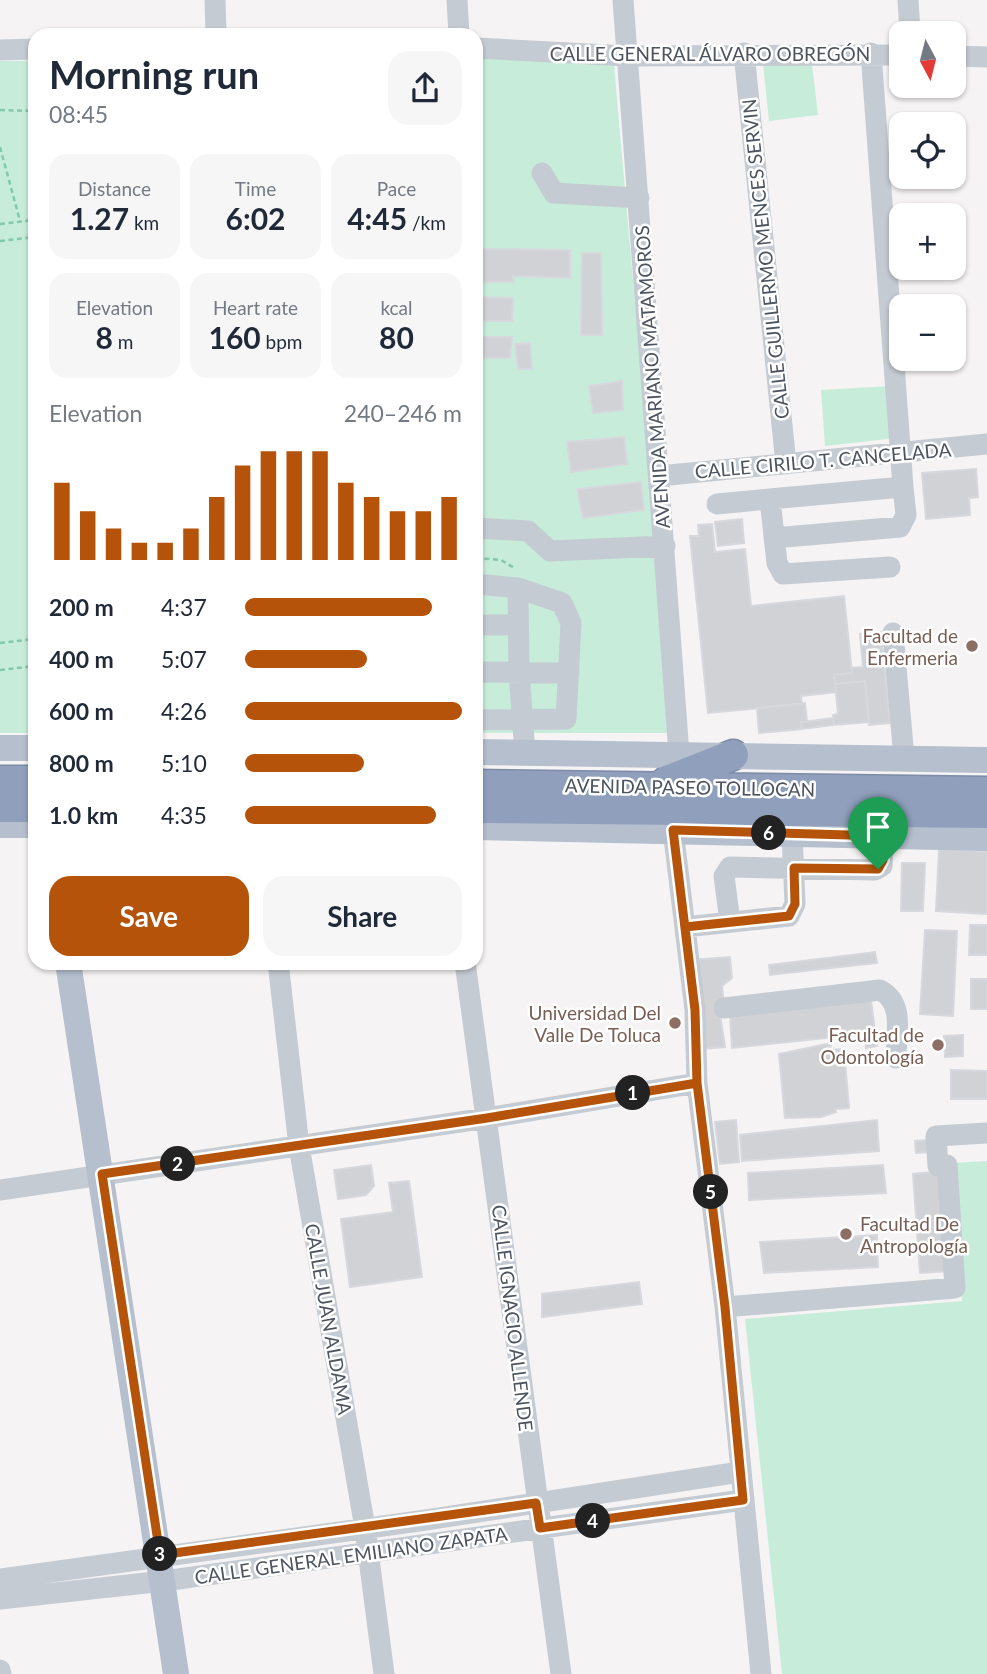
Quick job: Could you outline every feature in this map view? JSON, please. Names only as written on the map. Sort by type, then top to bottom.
[{"type":"highway","points":[[653,786],[733,755]]},
{"type":"highway","points":[[0,781],[28,781]]},
{"type":"highway","name":"AVENIDA PASEO TOLLOCAN","points":[[483,785],[987,792]]},
{"type":"highway","points":[[0,807],[28,807]]},
{"type":"highway","name":"AVENIDA PASEO TOLLOCAN","points":[[483,808],[987,813]]},
{"type":"highway","points":[[592,808],[633,829]]},
{"type":"main road","points":[[0,748],[28,748]]},
{"type":"main road","name":"AVENIDA PASEO TOLLOCAN","points":[[483,752],[987,760]]},
{"type":"main road","points":[[0,825],[28,825]]},
{"type":"main road","points":[[483,827],[987,838]]},
{"type":"main road","points":[[69,970],[176,1674]]},
{"type":"street","points":[[215,0],[216,28]]},
{"type":"street","points":[[457,0],[458,28]]},
{"type":"street","name":"AVENIDA MARIANO MATAMOROS","points":[[623,0],[679,754]]},
{"type":"street","points":[[908,0],[909,21]]},
{"type":"street","name":"CALLE GENERAL ÁLVARO OBREGÓN","points":[[483,48],[627,56],[744,53],[889,54]]},
{"type":"street","points":[[0,50],[28,49]]},
{"type":"street","name":"CALLE GUILLERMO MENCES SERVIN","points":[[744,53],[786,464]]},
{"type":"street","points":[[774,538],[892,529],[904,523],[902,454],[872,53]]},
{"type":"street","points":[[966,56],[987,57]]},
{"type":"street","points":[[542,173],[554,194],[639,198]]},
{"type":"street","name":"CALLE CIRILO T. CANCELADA","points":[[659,476],[987,444]]},
{"type":"street","points":[[717,504],[903,487]]},
{"type":"street","points":[[770,499],[777,563],[783,574],[890,567]]},
{"type":"street","points":[[483,528],[528,531],[544,549],[555,551],[665,546]]},
{"type":"street","points":[[859,531],[862,569]]},
{"type":"street","points":[[483,585],[518,588],[562,603],[571,623],[566,719],[483,720]]},
{"type":"street","points":[[518,588],[519,672],[525,752]]},
{"type":"street","points":[[483,625],[518,625]]},
{"type":"street","points":[[893,633],[904,758]]},
{"type":"street","points":[[483,672],[569,673]]},
{"type":"street","points":[[673,830],[696,1010],[697,1083],[725,1307],[761,1674]]},
{"type":"street","points":[[684,921],[729,916],[789,916],[795,904],[792,833]]},
{"type":"street","points":[[729,916],[724,876],[730,867],[878,869],[883,860],[883,836]]},
{"type":"street","name":"CALLE JUAN ALDAMA","points":[[279,970],[299,1146],[365,1528],[384,1674]]},
{"type":"street","name":"CALLE IGNACIO ALLENDE","points":[[466,970],[561,1674]]},
{"type":"street","points":[[724,1007],[880,990],[891,995],[897,1006],[895,1058]]},
{"type":"street","points":[[0,1190],[487,1118],[697,1083]]},
{"type":"street","points":[[725,1307],[955,1288],[947,1165],[938,1166],[936,1136],[987,1133]]},
{"type":"street","name":"CALLE GENERAL EMILIANO ZAPATA","points":[[0,1599],[365,1528],[740,1472]]},
{"type":"street","name":"CALLE GENERAL EMILIANO ZAPATA","points":[[0,1579],[368,1552],[743,1500]]},
{"type":"path","points":[[0,110],[28,111]]},
{"type":"path","points":[[0,147],[20,221]]},
{"type":"path","points":[[0,223],[28,220]]},
{"type":"path","points":[[0,241],[28,238]]},
{"type":"path","points":[[0,643],[28,640]]},
{"type":"path","points":[[0,670],[28,667]]},
{"type":"green space","points":[[613,54],[673,733],[483,733],[483,56]]},
{"type":"green space","points":[[0,61],[28,61],[28,733],[0,733]]},
{"type":"green space","points":[[763,63],[812,64],[818,115],[769,121]]},
{"type":"green space","points":[[890,386],[896,438],[825,446],[821,390]]},
{"type":"green space","points":[[987,1161],[987,1674],[782,1674],[745,1319],[962,1301],[950,1163]]},
{"type":"building","points":[[483,249],[570,250],[570,278],[513,276],[513,282],[483,282]]},
{"type":"building","points":[[582,253],[601,253],[602,335],[581,335]]},
{"type":"building","points":[[483,297],[513,298],[512,321],[483,321]]},
{"type":"building","points":[[483,337],[512,337],[510,358],[483,358]]},
{"type":"building","points":[[530,343],[532,369],[518,369],[515,344]]},
{"type":"building","points":[[622,381],[623,410],[593,413],[589,386]]},
{"type":"building","points":[[624,437],[627,464],[571,472],[567,442]]},
{"type":"building","points":[[976,469],[978,497],[969,498],[970,515],[926,519],[922,473]]},
{"type":"building","points":[[641,482],[644,510],[583,518],[577,489]]},
{"type":"building","points":[[742,519],[744,543],[718,546],[715,522]]},
{"type":"building","points":[[712,524],[715,552],[745,549],[751,606],[844,596],[852,673],[834,675],[836,692],[801,696],[802,704],[708,713],[690,536],[699,536],[698,525]]},
{"type":"building","points":[[881,632],[890,723],[869,725],[865,681],[835,684],[834,675],[852,673],[851,668],[863,667],[860,634]]},
{"type":"building","points":[[865,681],[869,722],[834,725],[833,715],[838,714],[835,684]]},
{"type":"building","points":[[805,703],[807,721],[801,722],[802,729],[759,733],[757,708]]},
{"type":"building","points":[[833,718],[834,725],[802,729],[801,722]]},
{"type":"building","points":[[939,849],[987,851],[987,914],[936,911]]},
{"type":"building","points":[[902,863],[925,863],[923,911],[901,911]]},
{"type":"building","points":[[970,925],[987,925],[987,955],[969,955]]},
{"type":"building","points":[[925,930],[957,931],[953,1016],[920,1014]]},
{"type":"building","points":[[875,952],[877,963],[770,975],[769,965]]},
{"type":"building","points":[[730,957],[732,978],[722,986],[725,1012],[720,1014],[725,1047],[702,1049],[692,960]]},
{"type":"building","points":[[971,979],[987,979],[987,1009],[971,1009]]},
{"type":"building","points":[[871,1000],[877,1046],[866,1048],[864,1034],[732,1048],[730,1017]]},
{"type":"building","points":[[963,1035],[963,1056],[945,1057],[944,1036]]},
{"type":"building","points":[[831,1043],[830,1050],[844,1049],[849,1108],[835,1109],[836,1112],[821,1117],[785,1118],[779,1054]]},
{"type":"building","points":[[951,1070],[987,1071],[987,1099],[951,1099]]},
{"type":"building","points":[[736,1120],[739,1162],[720,1164],[715,1122]]},
{"type":"building","points":[[877,1120],[879,1151],[742,1161],[740,1135]]},
{"type":"building","points":[[929,1140],[930,1152],[916,1153],[915,1141]]},
{"type":"building","points":[[371,1165],[374,1186],[366,1195],[338,1199],[334,1170]]},
{"type":"building","points":[[883,1165],[886,1193],[749,1200],[748,1173]]},
{"type":"building","points":[[943,1171],[951,1271],[920,1273],[913,1174]]},
{"type":"building","points":[[409,1181],[422,1277],[350,1287],[341,1219],[393,1212],[389,1183]]},
{"type":"building","points":[[877,1235],[878,1267],[764,1273],[760,1242]]},
{"type":"building","points":[[639,1282],[642,1304],[542,1317],[542,1294]]},
{"type":"tunnel","points":[[698,1010],[724,1008]]},
{"type":"place","name":"Facultad de Enfermeria","points":[[972,646]]},
{"type":"place","name":"Universidad Del Valle De Toluca","points":[[675,1023]]},
{"type":"place","name":"Facultad de Odontología","points":[[938,1045]]},
{"type":"place","name":"Facultad De Antropología","points":[[846,1234]]},
{"type":"route","points":[[878,869],[864,871],[794,868],[795,904],[789,916],[685,927],[695,1010],[697,1083],[487,1118],[102,1174],[160,1555],[536,1503],[540,1528],[743,1500],[725,1307],[697,1083],[695,1010],[673,830],[883,836],[883,860],[878,869]]}]
